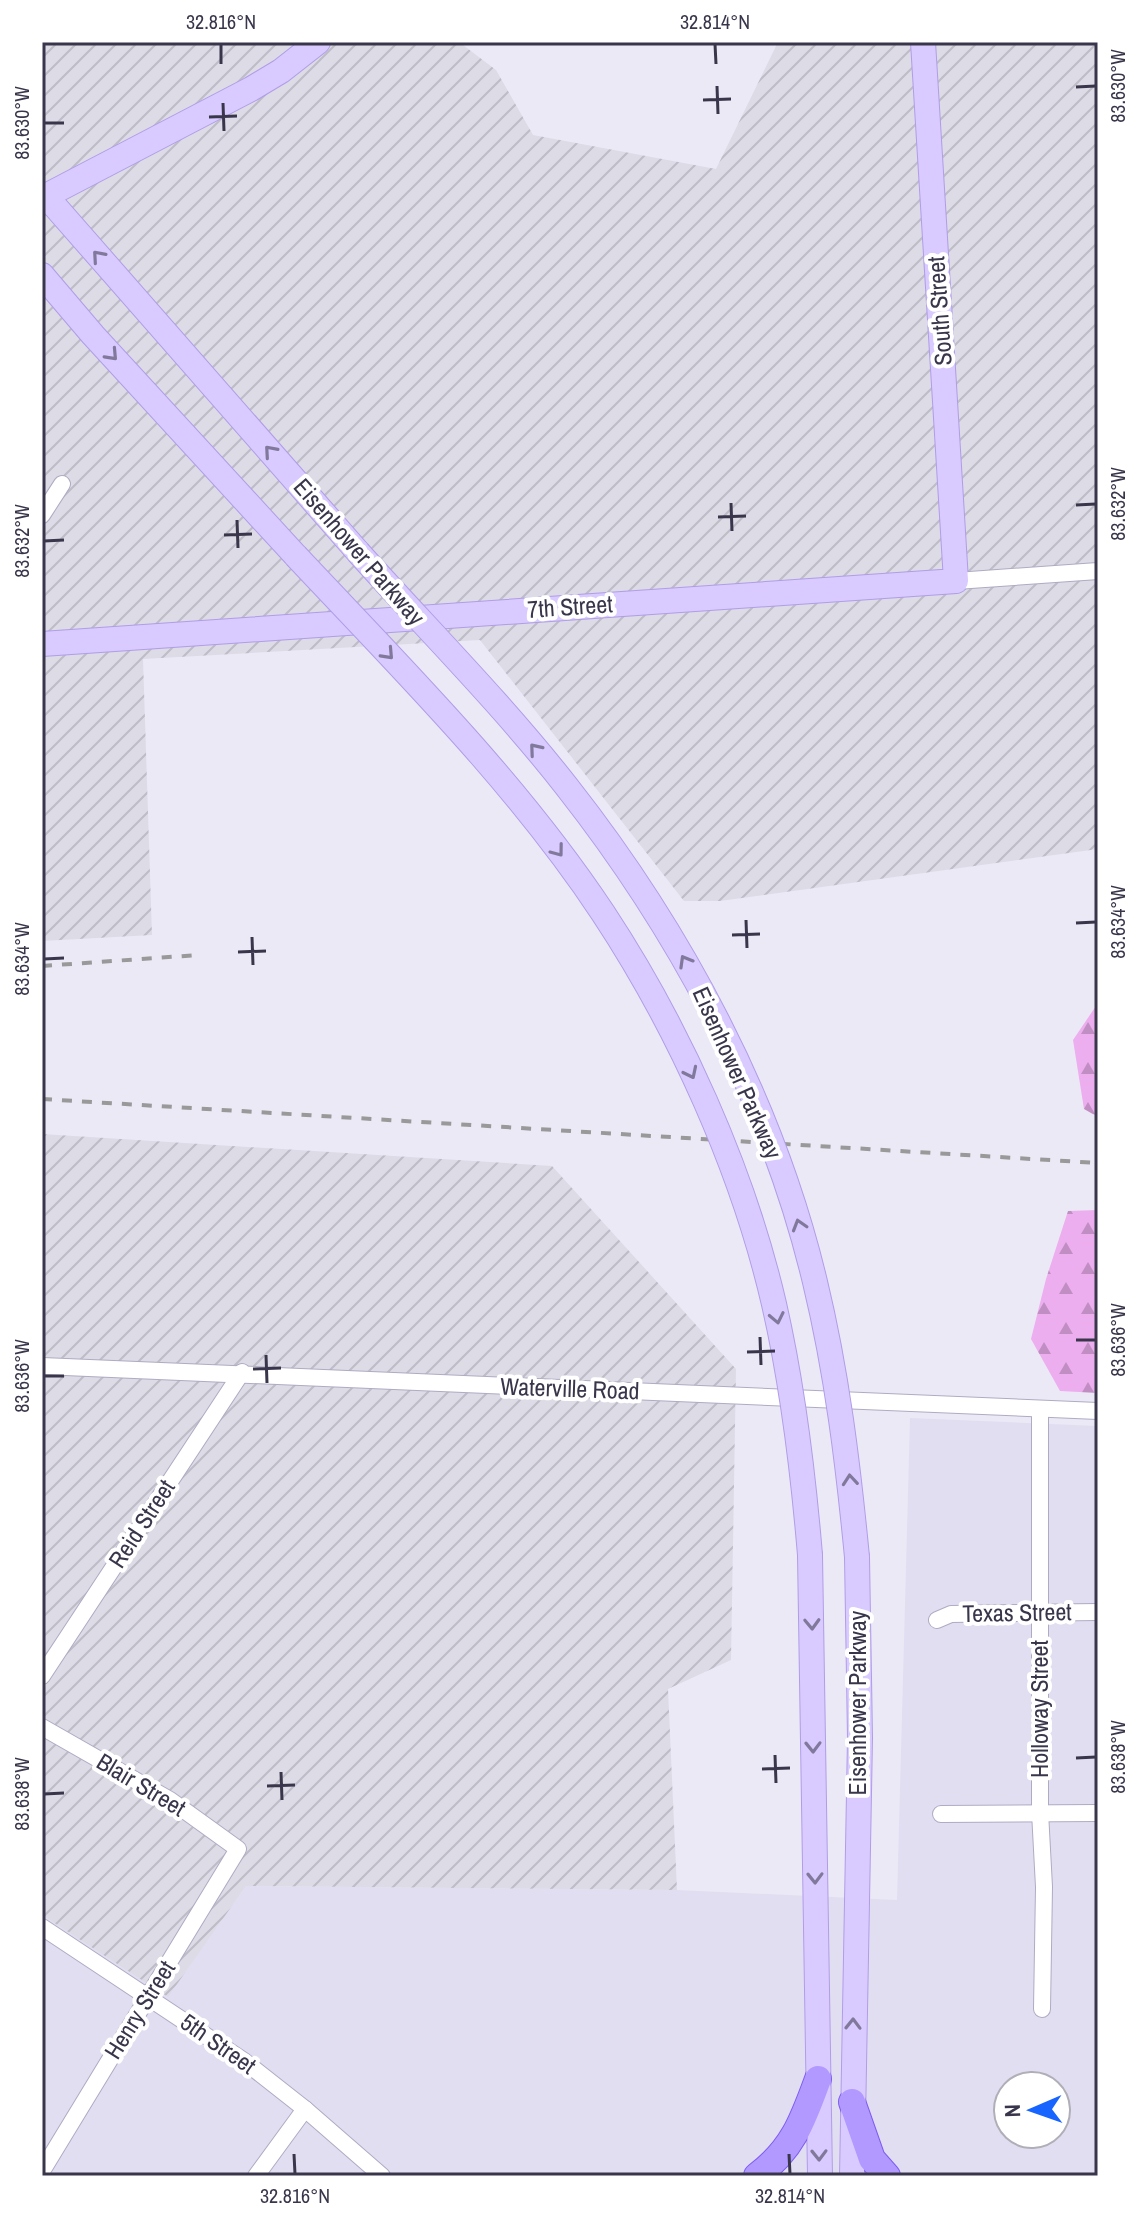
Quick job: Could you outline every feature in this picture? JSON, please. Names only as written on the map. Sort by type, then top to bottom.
[{"type":"main road","points":[[757,2176],[794,2139],[818,2079]]},
{"type":"main road","points":[[852,2102],[872,2159],[887,2176]]},
{"type":"street","points":[[44,197],[263,82],[318,42]]},
{"type":"street","name":"South Street","points":[[923,42],[956,581]]},
{"type":"street","name":"Eisenhower Parkway","points":[[44,197],[566,786],[665,927],[719,1024],[769,1138],[815,1279],[833,1361],[847,1451],[857,1557],[860,1738],[852,2176]]},
{"type":"street","name":"Eisenhower Parkway","points":[[42,275],[93,335],[519,800],[604,915],[676,1043],[709,1113],[760,1252],[774,1302],[794,1408],[810,1555],[820,2176]]},
{"type":"street","points":[[42,515],[62,484]]},
{"type":"street","name":"7th Street","points":[[42,644],[1098,571]]},
{"type":"street","name":"Waterville Road","points":[[42,1366],[242,1372],[363,1381],[1098,1411]]},
{"type":"street","name":"Reid Street","points":[[42,1676],[242,1372]]},
{"type":"street","name":"Holloway Street","points":[[1040,1409],[1040,1812],[1044,1887],[1042,2009]]},
{"type":"street","name":"Texas Street","points":[[937,1620],[951,1614],[1098,1612]]},
{"type":"street","name":"Blair Street","points":[[42,1727],[170,1800],[238,1849]]},
{"type":"street","points":[[941,1814],[1098,1813]]},
{"type":"street","name":"Henry Street","points":[[42,2171],[238,1849]]},
{"type":"street","name":"5th Street","points":[[42,1927],[244,2061],[382,2176]]},
{"type":"street","points":[[256,2176],[305,2109]]},
{"type":"shaded area","points":[[42,42],[459,42],[496,70],[533,135],[716,169],[778,42],[1098,42],[1098,849],[720,901],[684,901],[480,640],[143,659],[152,935],[42,941]]},
{"type":"shaded area","points":[[42,1134],[552,1166],[736,1369],[731,1660],[668,1689],[677,1890],[246,1886],[168,1997],[42,1915]]},
{"type":"shaded area","points":[[910,1418],[1098,1426],[1098,2176],[42,2176],[42,1915],[168,1996],[246,1886],[677,1890],[897,1900]]},
{"type":"green space","points":[[1098,1003],[1098,1117],[1084,1109],[1073,1040]]},
{"type":"green space","points":[[1098,1210],[1098,1393],[1060,1391],[1031,1339],[1068,1211]]},
{"type":"railway","points":[[42,966],[198,955]]},
{"type":"railway","points":[[42,1099],[1098,1163]]}]
